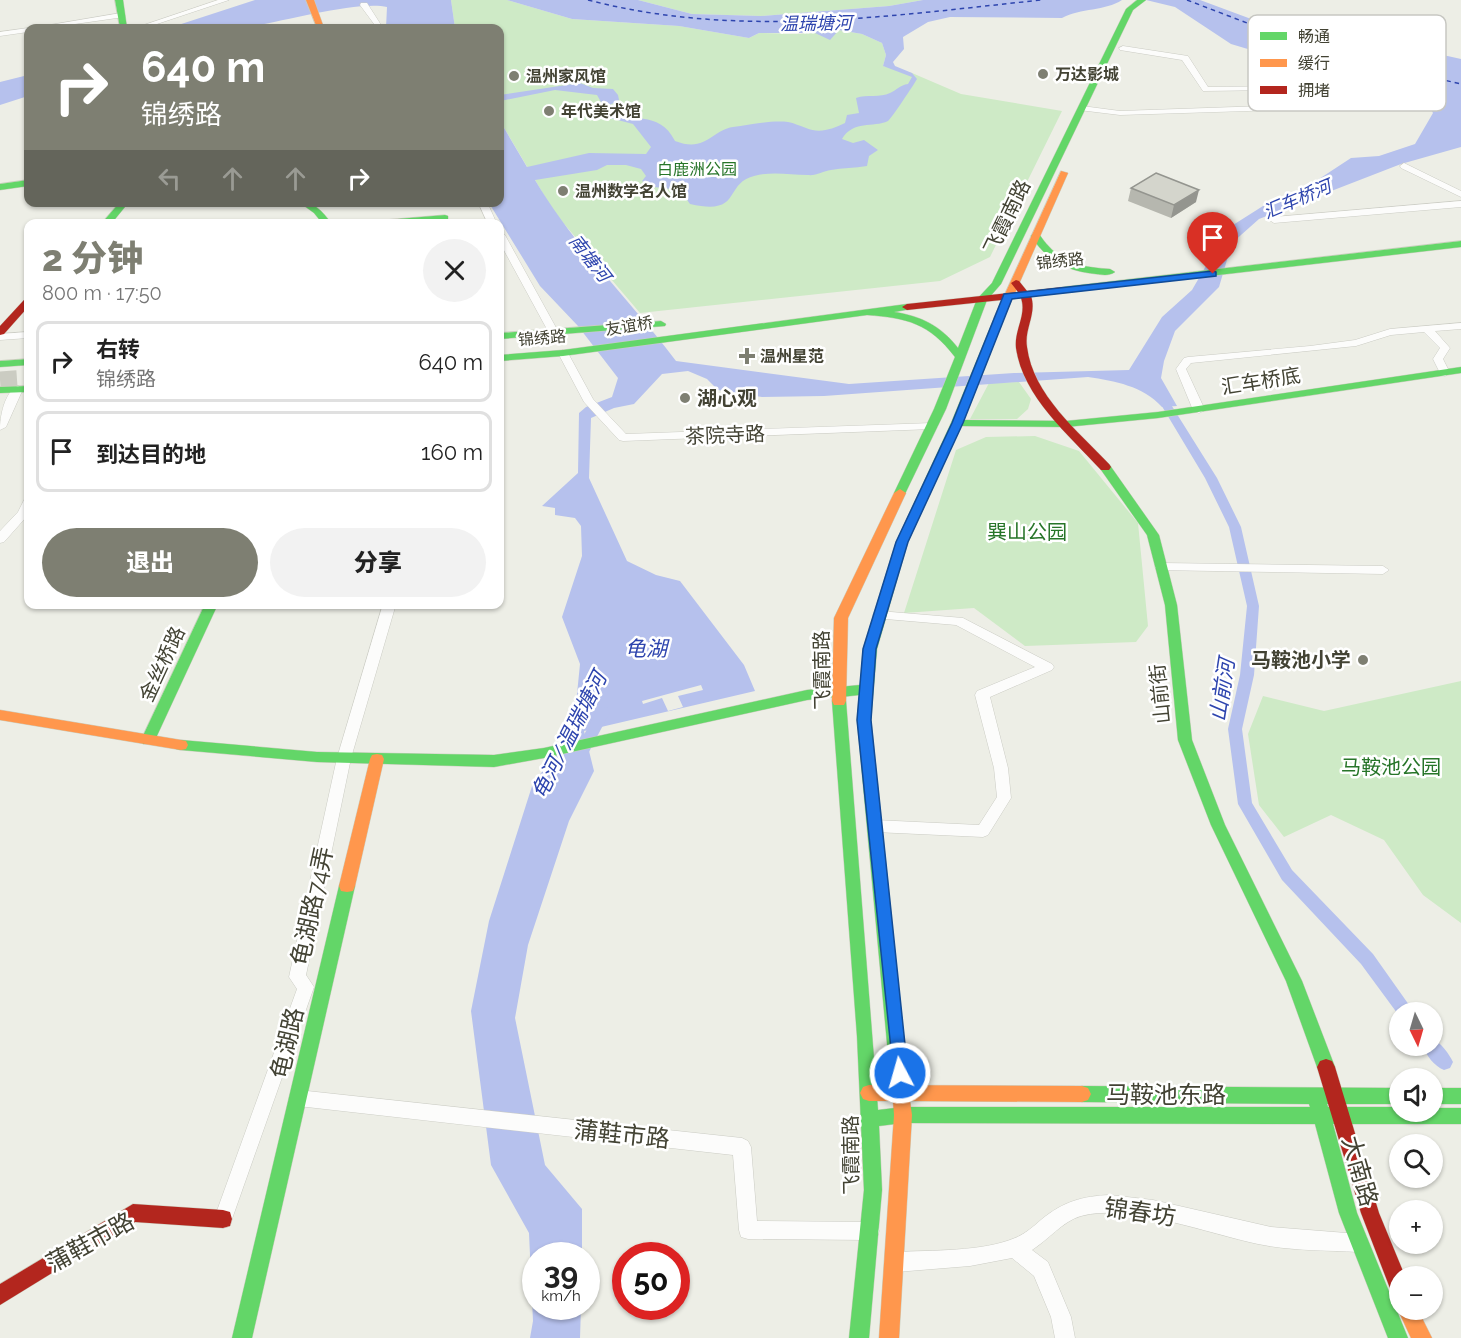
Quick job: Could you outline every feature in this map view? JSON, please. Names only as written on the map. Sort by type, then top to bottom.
[{"type":"main road","points":[[119,0],[123,22]]},
{"type":"main road","points":[[310,0],[319,24]]},
{"type":"main road","name":"飞霞南路","points":[[859,1338],[873,1190],[870,1119],[838,691],[841,618],[956,373],[982,299],[996,284],[1138,7],[1156,0]]},
{"type":"main road","name":"飞霞南路","points":[[889,1338],[896,1262],[903,1115],[864,720],[870,649],[902,542],[959,418],[1087,109],[1124,48],[1138,7]]},
{"type":"main road","points":[[0,187],[24,184]]},
{"type":"main road","points":[[110,219],[120,207]]},
{"type":"main road","points":[[311,207],[324,219]]},
{"type":"main road","name":"锦绣路","points":[[859,305],[982,299],[1192,277],[1234,264],[1461,234]]},
{"type":"main road","points":[[1036,236],[1044,251],[1058,263],[1080,270],[1110,272]]},
{"type":"main road","name":"锦绣路","points":[[671,328],[859,305],[996,284],[1203,262],[1234,264],[1461,244]]},
{"type":"main road","points":[[1016,283],[1026,294]]},
{"type":"main road","name":"山前街","points":[[1026,294],[1030,316],[1021,339],[1026,368],[1036,388],[1111,475],[1153,535],[1171,605],[1185,740],[1218,825],[1294,981],[1336,1094],[1341,1115]]},
{"type":"main road","points":[[859,305],[909,316],[932,325],[947,334],[960,357]]},
{"type":"main road","points":[[0,334],[23,314]]},
{"type":"main road","name":"友谊桥","points":[[577,331],[671,328]]},
{"type":"main road","name":"友谊桥","points":[[587,349],[671,328]]},
{"type":"main road","name":"锦绣路","points":[[504,336],[577,331]]},
{"type":"main road","name":"锦绣路","points":[[504,341],[554,333]]},
{"type":"main road","name":"锦绣路","points":[[504,358],[587,349]]},
{"type":"main road","points":[[0,364],[24,363]]},
{"type":"main road","name":"汇车桥底","points":[[959,418],[1066,424],[1158,416],[1461,370]]},
{"type":"main road","points":[[1016,422],[1030,409],[1036,388]]},
{"type":"main road","points":[[0,390],[23,389]]},
{"type":"main road","name":"金丝桥路","points":[[148,740],[210,609]]},
{"type":"main road","points":[[0,715],[182,746],[344,758],[494,761],[544,753],[807,695],[868,689]]},
{"type":"main road","name":"龟湖路","points":[[242,1338],[377,759]]},
{"type":"main road","name":"马鞍池东路","points":[[868,1093],[902,1091],[1389,1096]]},
{"type":"main road","points":[[1316,1095],[1321,1115]]},
{"type":"main road","points":[[1443,1096],[1461,1096]]},
{"type":"main road","name":"马鞍池东路","points":[[870,1119],[903,1115],[1461,1116]]},
{"type":"main road","name":"大南路","points":[[1321,1115],[1359,1243],[1398,1338]]},
{"type":"main road","name":"大南路","points":[[1341,1115],[1370,1213],[1391,1266]]},
{"type":"main road","name":"蒲鞋市路","points":[[0,1295],[132,1213],[223,1219]]},
{"type":"main road","points":[[1413,1320],[1422,1338]]},
{"type":"street","points":[[152,24],[225,0]]},
{"type":"street","points":[[364,5],[377,24]]},
{"type":"street","points":[[94,24],[123,22]]},
{"type":"street","points":[[0,34],[24,31]]},
{"type":"street","points":[[1124,48],[1185,58],[1206,89],[1248,88]]},
{"type":"street","points":[[1087,109],[1120,113],[1248,108]]},
{"type":"street","points":[[1404,166],[1459,191]]},
{"type":"street","points":[[1274,220],[1461,204]]},
{"type":"street","points":[[504,242],[554,333]]},
{"type":"street","points":[[1195,410],[1181,369],[1188,360],[1310,350],[1356,343],[1390,332],[1456,326],[1461,337]]},
{"type":"street","points":[[1428,330],[1445,348],[1438,359],[1445,373]]},
{"type":"street","points":[[0,334],[24,335]]},
{"type":"street","name":"茶院寺路","points":[[563,353],[588,400],[623,438],[932,426]]},
{"type":"street","points":[[0,427],[23,389]]},
{"type":"street","points":[[0,539],[24,512]]},
{"type":"street","points":[[1161,567],[1383,570]]},
{"type":"street","points":[[344,758],[389,609]]},
{"type":"street","points":[[875,826],[982,831],[1004,798],[1001,768],[982,695],[1047,667],[958,621],[879,615]]},
{"type":"street","name":"龟湖路74弄","points":[[223,1219],[306,987],[297,977],[344,758]]},
{"type":"street","name":"蒲鞋市路","points":[[298,1098],[742,1147],[748,1230],[870,1231]]},
{"type":"street","name":"锦春坊","points":[[896,1262],[957,1257],[1015,1248],[1028,1241],[1049,1222],[1086,1205],[1140,1207],[1261,1235],[1359,1243]]},
{"type":"street","points":[[1015,1248],[1041,1269],[1061,1317],[1065,1338]]},
{"type":"green space","name":"白鹿洲公园","points":[[451,0],[507,0],[572,19],[679,26],[749,38],[759,33],[800,34],[839,30],[862,34],[882,43],[886,55],[883,66],[912,73],[961,94],[1062,111],[990,257],[940,281],[640,313],[554,212],[504,128],[504,24],[454,24]]},
{"type":"green space","points":[[638,0],[923,0],[889,6],[761,16],[692,14]]},
{"type":"green space","points":[[1019,382],[1031,399],[1028,409],[1017,419],[970,419],[989,383]]},
{"type":"green space","name":"巽山公园","points":[[1035,436],[1079,451],[1138,523],[1148,626],[1136,642],[1025,646],[974,608],[904,613],[956,450],[986,437]]},
{"type":"green space","name":"马鞍池公园","points":[[1461,681],[1461,923],[1423,895],[1384,840],[1331,815],[1284,837],[1259,805],[1248,734],[1263,696],[1324,711]]},
{"type":"water","points":[[255,0],[451,0],[454,24],[386,24],[387,7],[374,6],[338,9],[263,24],[181,24]]},
{"type":"water","points":[[507,0],[638,0],[692,14],[761,16],[889,6],[923,0],[1122,0],[1115,4],[1062,18],[950,17],[928,22],[903,37],[904,49],[893,62],[895,66],[912,73],[917,79],[888,121],[857,127],[842,139],[853,143],[864,140],[878,150],[869,156],[867,166],[811,175],[774,173],[754,176],[738,185],[725,203],[707,207],[690,204],[680,190],[654,187],[642,181],[646,176],[641,169],[626,165],[607,165],[597,170],[535,180],[567,228],[676,361],[849,384],[1014,373],[1129,370],[1162,317],[1192,290],[1218,245],[1222,232],[1263,206],[1290,198],[1351,158],[1379,156],[1415,144],[1433,113],[1432,111],[1446,111],[1446,56],[1461,59],[1461,147],[1401,164],[1259,219],[1232,243],[1219,287],[1175,331],[1164,361],[1161,378],[1177,406],[1162,407],[1137,389],[1088,377],[824,396],[762,397],[718,390],[707,379],[688,371],[662,374],[634,404],[614,408],[591,418],[589,478],[627,561],[656,575],[680,581],[744,665],[755,691],[584,731],[594,771],[569,821],[528,945],[515,1018],[545,1165],[582,1209],[582,1242],[529,1242],[529,1233],[491,1165],[471,1011],[489,921],[533,783],[573,734],[580,664],[562,617],[582,556],[581,526],[575,518],[555,515],[555,508],[542,506],[578,473],[579,413],[586,407],[612,397],[618,378],[578,326],[540,286],[504,227],[504,219],[499,219],[491,207],[504,207],[504,128],[527,167],[589,153],[646,154],[651,147],[633,124],[610,118],[601,111],[601,102],[597,95],[555,90],[504,100],[504,94],[580,83],[593,88],[613,89],[619,100],[608,106],[616,112],[661,124],[675,141],[694,144],[708,140],[726,129],[768,122],[788,122],[816,131],[831,129],[845,123],[847,115],[859,113],[856,98],[892,92],[908,84],[912,77],[883,66],[886,55],[882,43],[862,34],[839,30],[830,40],[815,33],[759,33],[749,38],[679,26],[572,19]]},
{"type":"water","points":[[1146,0],[1200,0],[1248,18],[1248,49],[1231,44],[1175,7]]},
{"type":"water","points":[[24,76],[24,97],[0,105],[0,82]]},
{"type":"water","points":[[581,1320],[580,1338],[530,1338],[533,1321]]},
{"type":"pier","points":[[701,685],[703,690],[678,696],[683,707],[668,711],[662,698],[643,704],[642,701]]},
{"type":"building","points":[[1156,173],[1199,190],[1174,205],[1131,188]]},
{"type":"waterway","name":"山前河","points":[[1165,403],[1211,478],[1235,527],[1253,606],[1247,675],[1235,729],[1245,804],[1287,875],[1367,959],[1399,1002]]},
{"type":"waterway","name":"龟河/温瑞塘河","points":[[583,750],[603,712]]},
{"type":"waterway","name":"山前河","points":[[1439,1056],[1444,1062]]},
{"type":"ferry route","points":[[588,0],[644,12],[701,19],[757,21],[814,21],[870,17],[1041,0]]},
{"type":"ferry route","points":[[1187,0],[1248,23]]},
{"type":"ferry route","points":[[1446,81],[1461,84]]},
{"type":"tunnel","points":[[0,380],[24,378]]},
{"type":"traffic: fast","points":[[119,0],[123,24]]},
{"type":"traffic: fast","points":[[900,493],[940,409],[982,299],[996,284],[1130,9],[1142,0]]},
{"type":"traffic: fast","points":[[0,187],[24,184]]},
{"type":"traffic: fast","points":[[110,219],[120,207]]},
{"type":"traffic: fast","points":[[311,207],[324,219]]},
{"type":"traffic: fast","points":[[433,219],[445,218]]},
{"type":"traffic: fast","points":[[1036,236],[1042,246],[1058,260],[1077,268],[1110,272]]},
{"type":"traffic: fast","points":[[1063,290],[1461,244]]},
{"type":"traffic: fast","points":[[504,358],[563,353],[907,307]]},
{"type":"traffic: fast","points":[[861,312],[918,320],[939,333],[960,357]]},
{"type":"traffic: fast","points":[[901,1097],[864,720],[870,649],[902,542],[957,423],[999,318]]},
{"type":"traffic: fast","points":[[504,336],[661,324]]},
{"type":"traffic: fast","points":[[0,364],[24,362]]},
{"type":"traffic: fast","points":[[957,423],[1066,424],[1158,415],[1461,370]]},
{"type":"traffic: fast","points":[[0,390],[24,389]]},
{"type":"traffic: fast","points":[[1105,467],[1153,535],[1171,605],[1185,740],[1218,825],[1294,981],[1326,1067]]},
{"type":"traffic: fast","points":[[148,740],[210,609]]},
{"type":"traffic: fast","points":[[181,745],[317,757],[494,761],[544,753],[807,695],[868,689]]},
{"type":"traffic: fast","points":[[839,701],[865,1036],[873,1190],[859,1338]]},
{"type":"traffic: fast","points":[[242,1338],[347,886]]},
{"type":"traffic: fast","points":[[1082,1094],[1389,1096]]},
{"type":"traffic: fast","points":[[1443,1096],[1461,1096]]},
{"type":"traffic: fast","points":[[1318,1103],[1348,1213],[1398,1338]]},
{"type":"traffic: fast","points":[[870,1119],[903,1115],[1461,1116]]},
{"type":"traffic: slow","points":[[310,0],[319,24]]},
{"type":"traffic: slow","points":[[999,318],[1064,173]]},
{"type":"traffic: slow","points":[[839,701],[841,618],[900,493]]},
{"type":"traffic: slow","points":[[0,715],[181,745]]},
{"type":"traffic: slow","points":[[347,886],[377,759]]},
{"type":"traffic: slow","points":[[869,1093],[1082,1094]]},
{"type":"traffic: slow","points":[[889,1338],[903,1115],[901,1097]]},
{"type":"traffic: slow","points":[[1413,1320],[1422,1338]]},
{"type":"traffic: jam","points":[[1016,283],[1023,291],[1028,304],[1021,341],[1027,370],[1041,395],[1105,467]]},
{"type":"traffic: jam","points":[[907,307],[1063,290]]},
{"type":"traffic: jam","points":[[0,332],[24,306]]},
{"type":"traffic: jam","points":[[1326,1067],[1370,1213],[1391,1266]]},
{"type":"traffic: jam","points":[[0,1295],[133,1213],[223,1219]]},
{"type":"place","name":"万达影城","points":[[1043,74]]},
{"type":"place","name":"温州家风馆","points":[[514,76]]},
{"type":"place","name":"年代美术馆","points":[[549,111]]},
{"type":"place","name":"温州数学名人馆","points":[[563,191]]},
{"type":"place","name":"温州星范","points":[[747,356]]},
{"type":"place","name":"湖心观","points":[[685,398]]},
{"type":"place","name":"马鞍池小学","points":[[1363,660]]},
{"type":"route","points":[[900,1073],[864,720],[870,649],[902,542],[957,423],[1008,296],[1213,274]]},
{"type":"water label","name":"温瑞塘河","points":[[816,23]]},
{"type":"water label","name":"汇车桥河","points":[[1297,199]]},
{"type":"water label","name":"南塘河","points":[[590,258]]},
{"type":"water label","name":"龟湖","points":[[646,648]]}]
